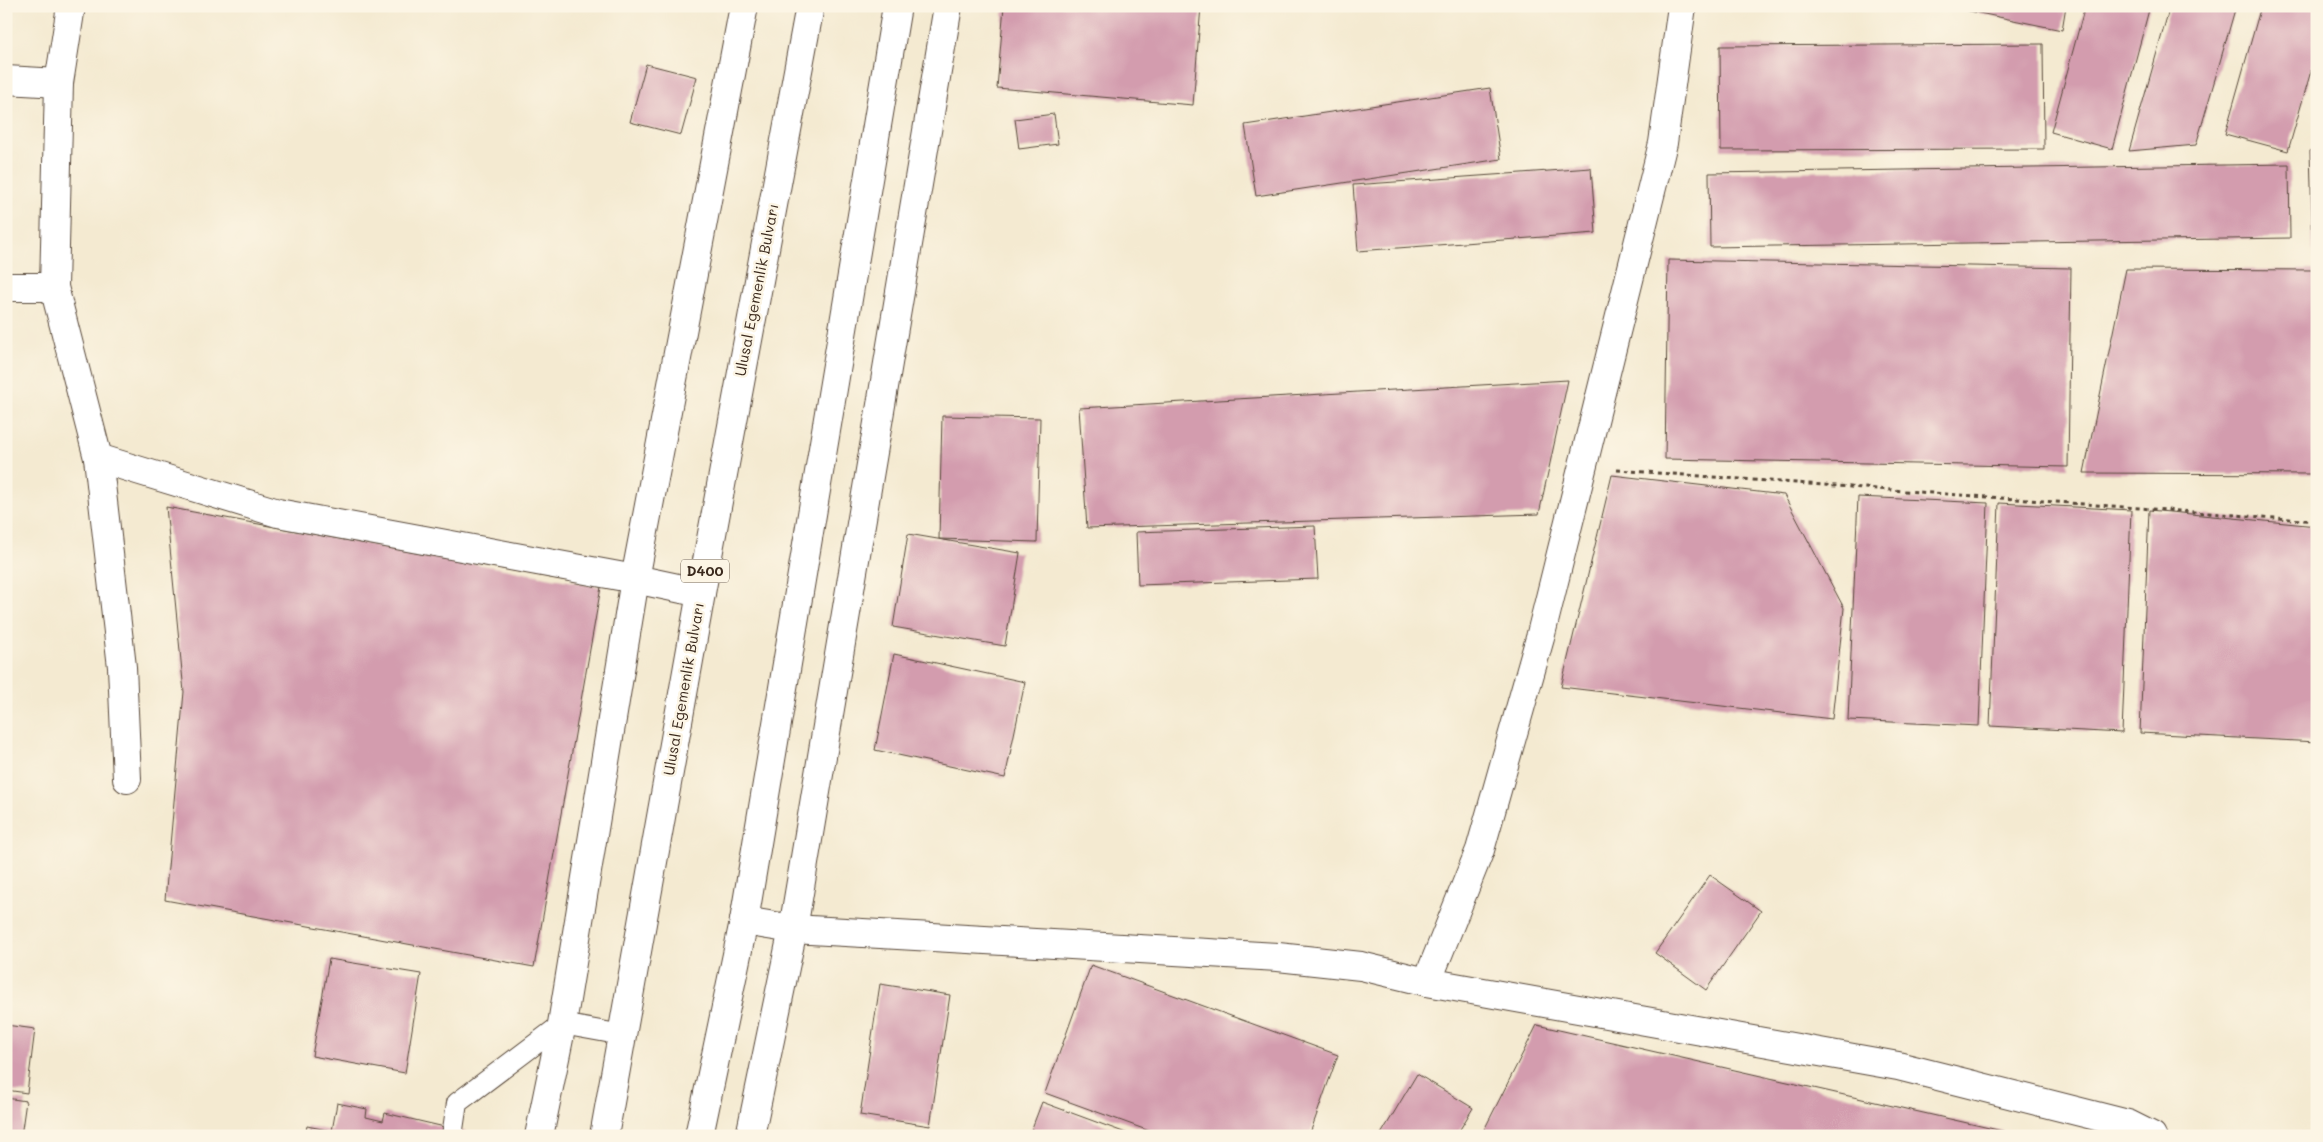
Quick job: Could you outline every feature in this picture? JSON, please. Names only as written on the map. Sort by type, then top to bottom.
[{"type":"main road","points":[[71,6],[59,82],[54,288],[98,458],[122,667],[126,778]]},
{"type":"main road","points":[[539,1136],[562,1024],[635,579],[744,6]]},
{"type":"main road","name":"Ulusal Egemenlik Bulvarı","points":[[604,1136],[701,593],[810,6]]},
{"type":"main road","points":[[699,1136],[744,921],[897,6]]},
{"type":"main road","points":[[750,1136],[793,930],[948,6]]},
{"type":"main road","points":[[1427,982],[1480,850],[1540,638],[1663,143],[1682,6]]},
{"type":"main road","points":[[6,80],[59,82]]},
{"type":"main road","points":[[6,287],[54,288]]},
{"type":"main road","points":[[98,458],[278,512],[701,593]]},
{"type":"main road","points":[[744,921],[793,930],[1278,957],[1361,966],[1427,982],[1898,1066],[2128,1124],[2152,1136]]},
{"type":"lane","points":[[452,1136],[457,1103],[562,1024],[623,1035]]},
{"type":"path","points":[[1582,468],[2317,522]]},
{"type":"building","points":[[1004,6],[1201,6],[1193,105],[997,88]]},
{"type":"building","points":[[1945,6],[2066,6],[2062,30]]},
{"type":"building","points":[[2085,6],[2150,6],[2112,149],[2051,132]]},
{"type":"building","points":[[2170,6],[2236,6],[2196,145],[2129,151]]},
{"type":"building","points":[[2261,6],[2317,6],[2317,50],[2288,151],[2225,134]]},
{"type":"building","points":[[2043,44],[2044,149],[1721,150],[1720,46]]},
{"type":"building","points":[[646,64],[697,77],[681,135],[630,122]]},
{"type":"building","points":[[1490,88],[1501,159],[1256,196],[1245,125]]},
{"type":"building","points":[[1054,114],[1058,144],[1019,149],[1015,119]]},
{"type":"building","points":[[2317,148],[2317,257],[2313,258],[2310,151]]},
{"type":"building","points":[[2289,164],[2290,238],[1710,247],[1709,173]]},
{"type":"building","points":[[1591,168],[1596,233],[1358,251],[1353,185]]},
{"type":"building","points":[[1668,260],[2071,268],[2068,467],[1665,459]]},
{"type":"building","points":[[2126,269],[2317,270],[2317,474],[2084,473]]},
{"type":"building","points":[[1568,380],[1539,514],[1087,528],[1079,408]]},
{"type":"building","points":[[942,416],[1040,418],[1037,542],[939,539]]},
{"type":"building","points":[[1612,475],[1784,495],[1844,608],[1832,719],[1561,687]]},
{"type":"building","points":[[1858,497],[1988,503],[1979,726],[1848,720]]},
{"type":"building","points":[[1999,503],[2131,510],[2122,733],[1990,726]]},
{"type":"building","points":[[166,507],[601,587],[534,967],[165,900],[184,692]]},
{"type":"building","points":[[2149,510],[2317,526],[2317,742],[2140,733]]},
{"type":"building","points":[[1315,526],[1318,579],[1138,585],[1136,532]]},
{"type":"building","points":[[908,534],[1020,553],[1005,646],[893,627]]},
{"type":"building","points":[[894,654],[1025,682],[1005,778],[875,750]]},
{"type":"building","points":[[1710,875],[1761,911],[1706,990],[1655,953]]},
{"type":"building","points":[[329,959],[421,974],[405,1073],[312,1056]]},
{"type":"building","points":[[1091,965],[1338,1055],[1309,1136],[1163,1136],[1045,1093]]},
{"type":"building","points":[[880,984],[950,995],[930,1126],[860,1115]]},
{"type":"building","points":[[6,1025],[35,1029],[27,1093],[6,1090]]},
{"type":"building","points":[[1537,1025],[2020,1135],[2020,1136],[1481,1136]]},
{"type":"building","points":[[1417,1074],[1473,1108],[1456,1136],[1380,1136]]},
{"type":"building","points":[[6,1098],[26,1101],[21,1136],[6,1136]]},
{"type":"building","points":[[1042,1102],[1134,1136],[1029,1136]]},
{"type":"building","points":[[337,1103],[367,1109],[366,1117],[383,1121],[385,1113],[483,1136],[305,1136],[307,1126],[332,1131]]}]
